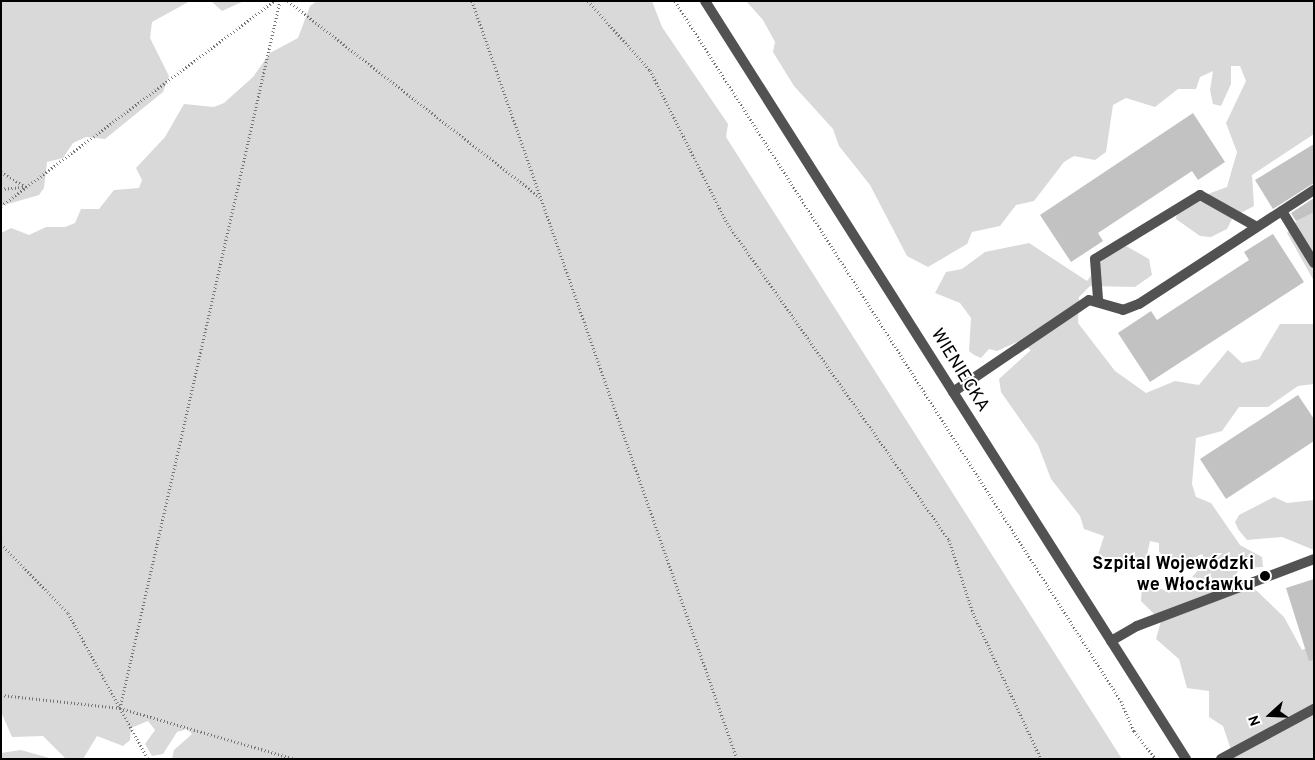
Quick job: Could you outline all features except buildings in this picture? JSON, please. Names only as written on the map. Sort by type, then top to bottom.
[{"type":"street","name":"WIENIECKA","points":[[705,1],[1186,759]]},
{"type":"street","points":[[953,392],[1090,300],[1098,299],[1123,310],[1139,304],[1314,190]]},
{"type":"street","points":[[1098,299],[1095,259],[1200,195],[1257,227]]},
{"type":"street","points":[[1282,211],[1314,263]]},
{"type":"street","points":[[1112,641],[1137,626],[1314,559]]},
{"type":"street","points":[[1221,759],[1314,709]]},
{"type":"path","points":[[1,206],[274,1]]},
{"type":"path","points":[[120,708],[280,1]]},
{"type":"path","points":[[288,1],[540,197]]},
{"type":"path","points":[[472,1],[737,759]]},
{"type":"path","points":[[588,1],[650,70],[727,223],[949,540],[973,613],[1041,759]]},
{"type":"path","points":[[675,1],[1121,701],[1134,731],[1151,750],[1156,759]]},
{"type":"path","points":[[1,172],[26,187]]},
{"type":"path","points":[[1,189],[26,187]]},
{"type":"path","points":[[1,544],[68,613],[148,759]]},
{"type":"path","points":[[1,695],[120,708],[294,759]]},
{"type":"shaded area","points":[[1,1],[190,1],[152,22],[150,38],[169,76],[163,92],[105,139],[86,137],[73,143],[63,158],[47,162],[44,188],[39,195],[1,206]]},
{"type":"shaded area","points":[[211,1],[244,1],[222,11]]},
{"type":"shaded area","points":[[317,1],[652,1],[662,27],[728,124],[726,137],[1122,759],[172,759],[174,750],[192,734],[187,729],[177,732],[163,754],[152,756],[145,744],[155,730],[148,721],[131,728],[130,740],[123,746],[97,736],[83,759],[66,759],[43,736],[12,737],[1,712],[1,233],[11,228],[29,235],[46,227],[65,227],[75,223],[81,209],[99,209],[114,190],[139,188],[142,180],[136,168],[165,137],[184,104],[214,107],[224,103],[253,77],[270,53],[298,38],[310,6]]},
{"type":"shaded area","points":[[746,1],[1314,1],[1314,134],[1252,175],[1254,206],[1233,217],[1227,229],[1211,237],[1200,236],[1176,219],[1178,205],[1227,187],[1237,152],[1226,123],[1246,81],[1240,66],[1231,66],[1231,84],[1221,106],[1213,104],[1210,90],[1213,71],[1200,77],[1196,89],[1178,89],[1155,107],[1126,98],[1113,105],[1106,152],[1095,160],[1074,156],[1064,162],[1034,201],[1016,205],[1000,226],[972,232],[967,244],[928,267],[907,256],[870,185],[839,146],[833,129],[794,86],[773,52],[775,42],[763,20]]},
{"type":"shaded area","points":[[1314,200],[1314,281],[1287,233]]},
{"type":"shaded area","points":[[1029,243],[1087,281],[1107,254],[1126,246],[1149,259],[1152,275],[1135,287],[1090,286],[1079,297],[1078,323],[1115,371],[1146,393],[1175,381],[1199,385],[1228,350],[1242,363],[1259,359],[1280,324],[1314,324],[1314,384],[1298,386],[1268,407],[1239,407],[1222,431],[1196,438],[1192,484],[1196,497],[1211,503],[1240,545],[1262,557],[1263,567],[1240,568],[1234,578],[1257,591],[1284,617],[1302,650],[1314,645],[1314,759],[1234,759],[1223,726],[1209,717],[1209,691],[1187,688],[1179,659],[1156,639],[1161,621],[1141,601],[1142,584],[1149,582],[1169,593],[1180,586],[1199,592],[1215,590],[1208,580],[1192,577],[1206,561],[1202,554],[1175,567],[1159,552],[1159,543],[1150,541],[1145,564],[1113,565],[1098,555],[1104,536],[1084,529],[1080,516],[1051,479],[1038,445],[1001,392],[999,379],[1031,350],[1017,342],[997,351],[989,349],[981,358],[974,355],[969,351],[971,318],[960,303],[935,293],[946,272],[962,269],[985,252]]},
{"type":"shaded area","points":[[1274,497],[1287,503],[1314,500],[1314,550],[1282,537],[1247,540],[1238,529],[1235,522],[1239,515]]},
{"type":"shaded area","points":[[21,750],[53,759],[1,759],[1,753]]},
{"type":"place","name":"Szpital Wojewódzki we Włocławku","points":[[1265,576]]}]
